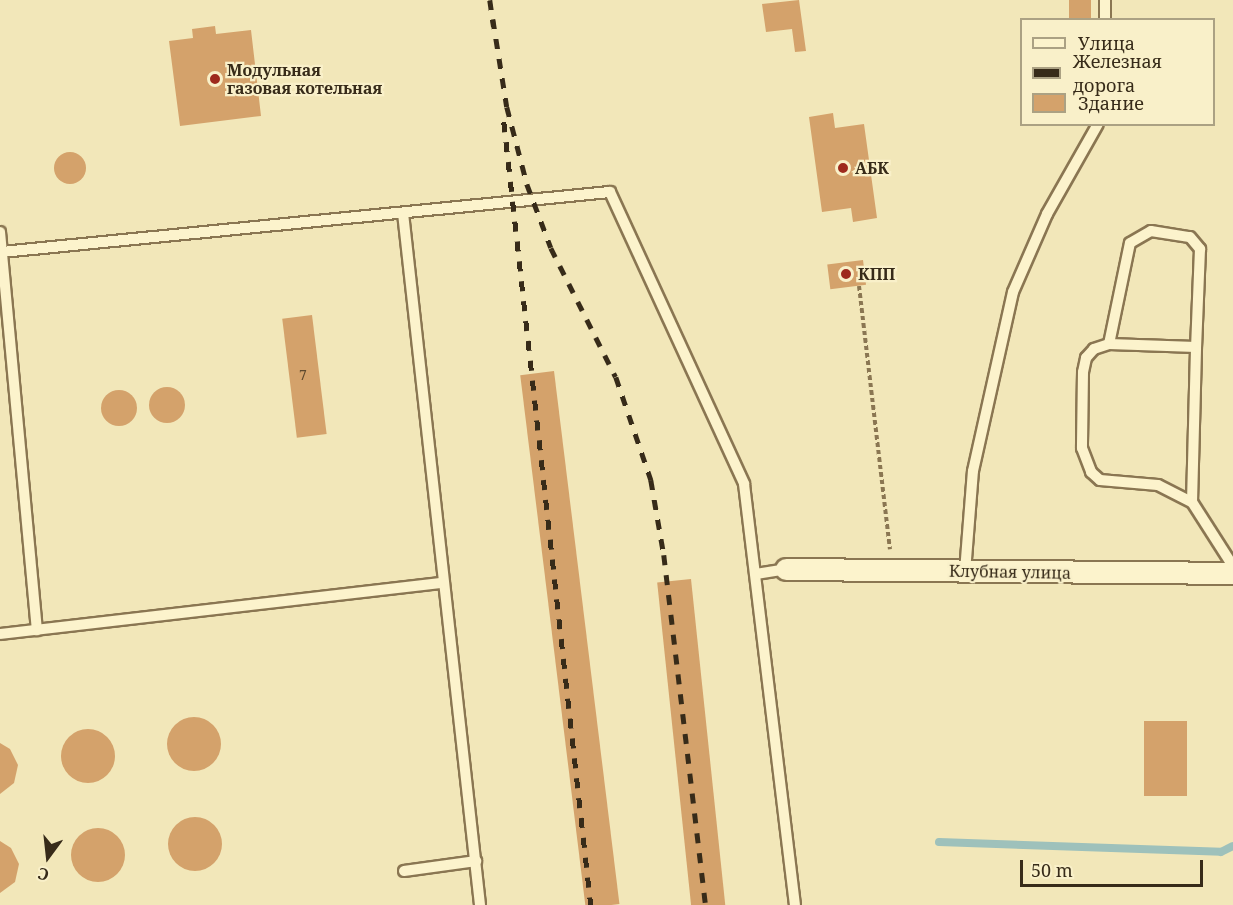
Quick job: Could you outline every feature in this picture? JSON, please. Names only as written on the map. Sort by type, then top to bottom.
[{"type":"street","name":"Клубная улица","points":[[786,569],[1233,573]]},
{"type":"lane","points":[[1105,0],[1105,18]]},
{"type":"lane","points":[[965,572],[973,471],[1013,292],[1047,214],[1097,126]]},
{"type":"lane","points":[[2,252],[610,192],[737,463],[748,504],[795,905]]},
{"type":"lane","points":[[403,213],[442,583],[480,905]]},
{"type":"lane","points":[[1109,344],[1130,243],[1151,231],[1190,237],[1200,249],[1192,502]]},
{"type":"lane","points":[[0,232],[37,630]]},
{"type":"lane","points":[[1196,347],[1109,344],[1094,348],[1086,358],[1083,372],[1084,460],[1100,480],[1158,485],[1192,502],[1233,566]]},
{"type":"lane","points":[[756,574],[786,569]]},
{"type":"lane","points":[[0,634],[442,583]]},
{"type":"lane","points":[[404,871],[476,861]]},
{"type":"path","points":[[859,286],[892,570]]},
{"type":"building","points":[[799,0],[806,51],[795,52],[792,29],[766,32],[762,4]]},
{"type":"building","points":[[1069,0],[1091,0],[1091,18],[1069,18]]},
{"type":"building","name":"Модульная газовая котельная","points":[[215,26],[216,34],[251,30],[261,116],[180,126],[169,41],[193,38],[192,29]]},
{"type":"building","name":"АБК","points":[[833,113],[835,128],[864,124],[877,218],[853,222],[851,208],[822,212],[809,117]]},
{"type":"building","points":[[70,152],[81,157],[86,168],[81,179],[70,184],[59,179],[54,168],[59,157]]},
{"type":"building","name":"КПП","points":[[863,260],[866,285],[830,289],[827,264]]},
{"type":"building","points":[[312,315],[327,434],[297,438],[282,319]]},
{"type":"building","points":[[554,371],[619,904],[585,905],[520,375]]},
{"type":"building","points":[[167,387],[180,392],[185,405],[180,418],[167,423],[154,418],[149,405],[154,392]]},
{"type":"building","points":[[119,390],[132,395],[137,408],[132,421],[119,426],[106,421],[101,408],[106,395]]},
{"type":"building","points":[[691,579],[725,905],[691,905],[657,583]]},
{"type":"building","points":[[189,717],[199,717],[209,721],[217,729],[221,744],[217,759],[209,767],[199,771],[189,771],[179,767],[171,759],[167,749],[167,739],[171,729],[179,721]]},
{"type":"building","points":[[1144,721],[1187,721],[1187,796],[1144,796]]},
{"type":"building","points":[[83,729],[93,729],[103,733],[111,741],[115,756],[111,771],[103,779],[93,783],[83,783],[73,779],[65,771],[61,761],[61,751],[65,741],[73,733]]},
{"type":"building","points":[[0,743],[10,749],[18,765],[14,783],[0,794]]},
{"type":"building","points":[[190,817],[200,817],[210,821],[218,829],[222,844],[218,859],[210,867],[200,871],[190,871],[180,867],[172,859],[168,849],[168,839],[172,829],[180,821]]},
{"type":"building","points":[[93,828],[103,828],[113,832],[121,840],[125,855],[121,870],[113,878],[103,882],[93,882],[83,878],[75,870],[71,860],[71,850],[75,840],[83,832]]},
{"type":"building","points":[[0,841],[11,848],[19,864],[15,882],[0,893]]},
{"type":"waterway","points":[[939,842],[1221,852],[1233,846]]},
{"type":"railway","points":[[490,0],[494,27]]},
{"type":"railway","points":[[493,19],[507,107],[527,184],[551,248],[616,377],[651,480],[664,555],[706,905]]},
{"type":"railway","points":[[504,122],[591,905]]},
{"type":"place","name":"Модульная газовая котельная","points":[[215,79]]},
{"type":"place","name":"АБК","points":[[843,168]]},
{"type":"place","name":"КПП","points":[[846,274]]}]
